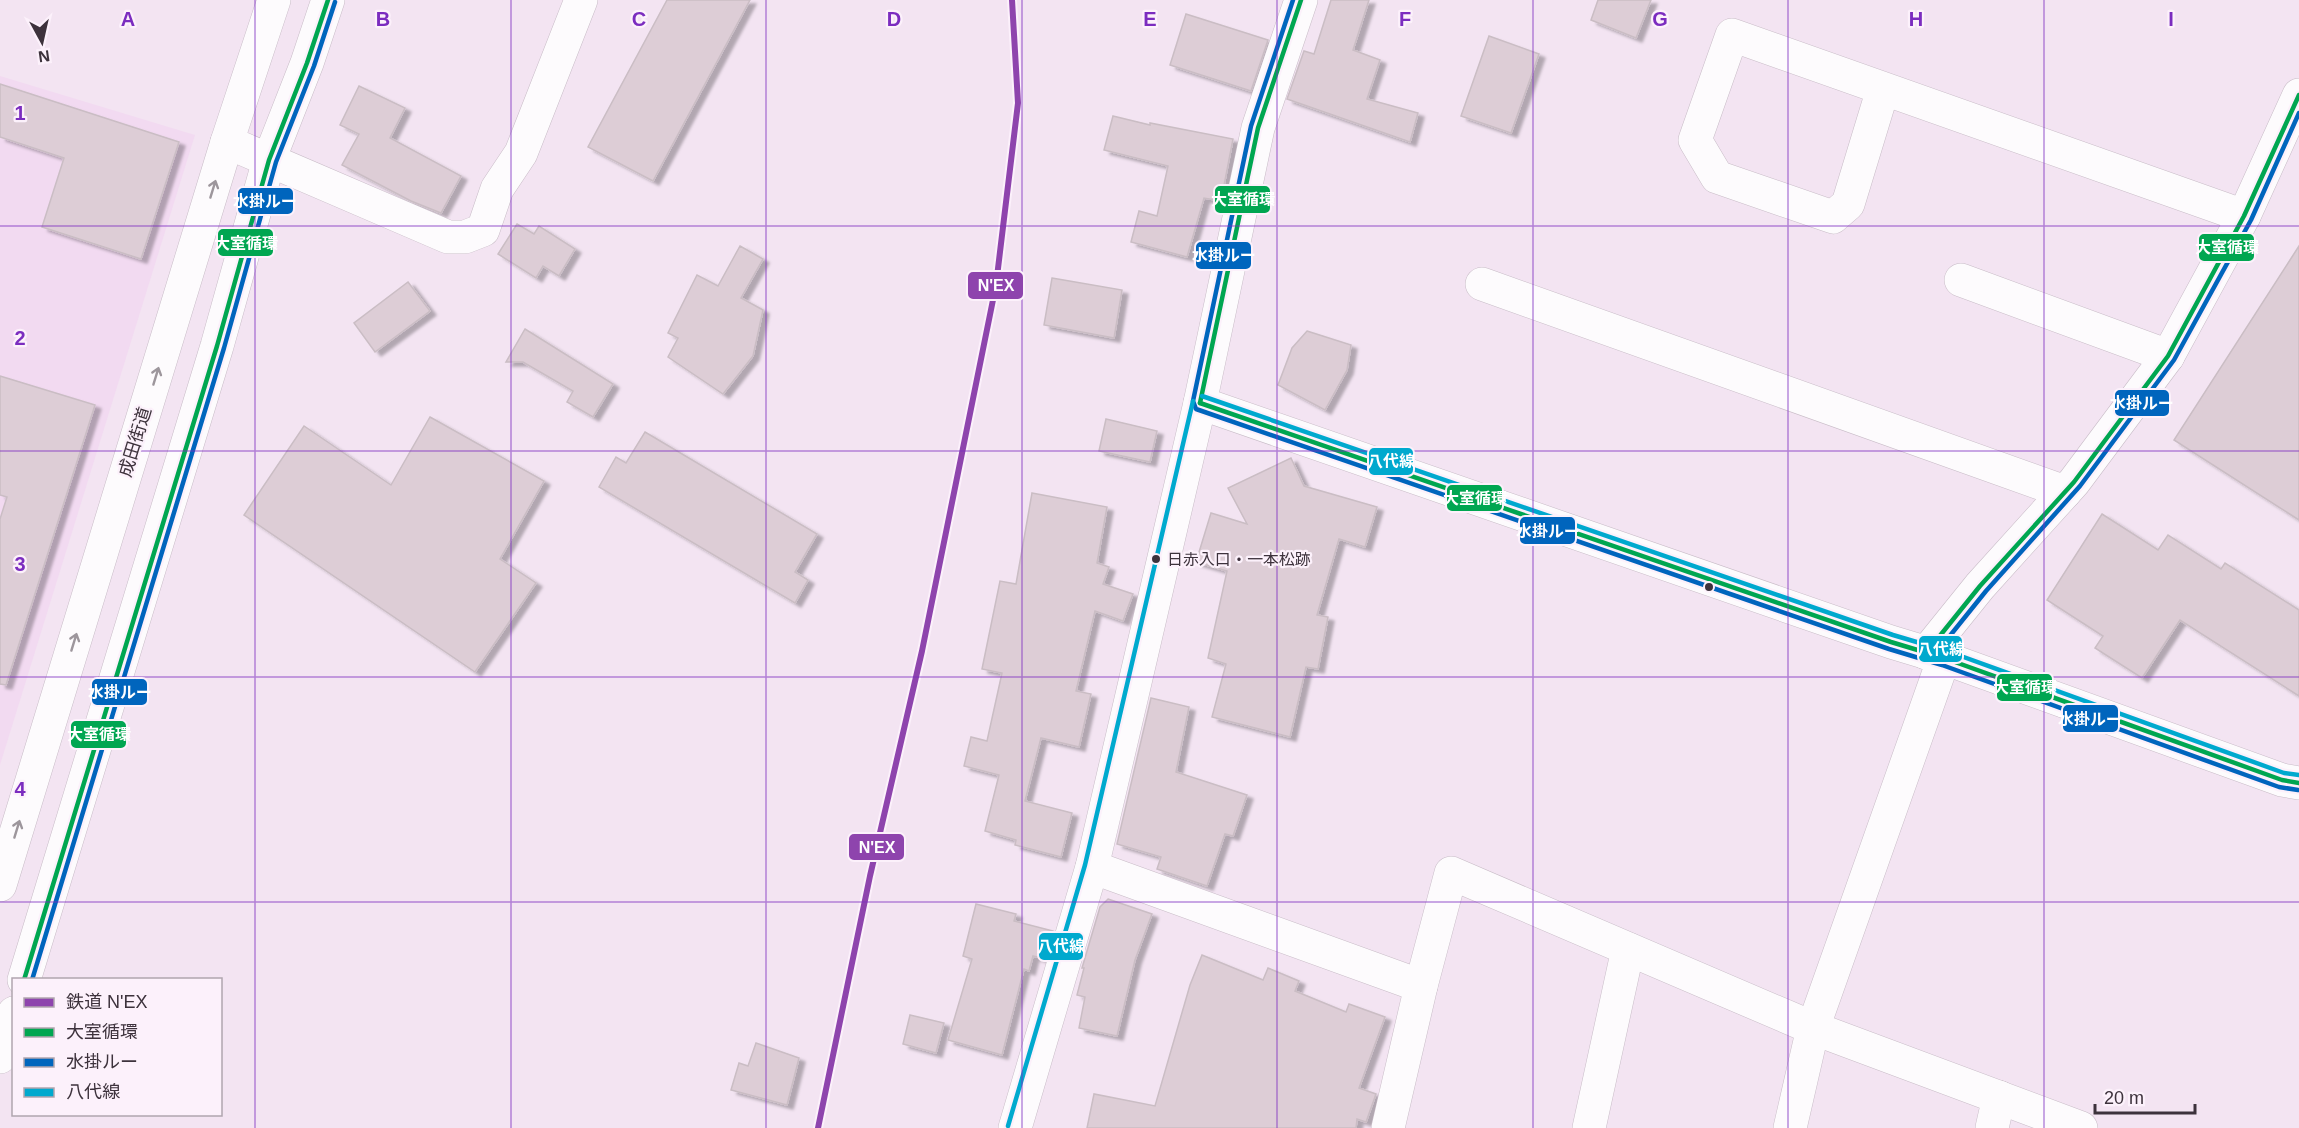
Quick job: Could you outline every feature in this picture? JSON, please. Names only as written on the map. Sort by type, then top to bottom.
[{"type":"main road","name":"成田街道","points":[[0,885],[227,142],[274,0]]},
{"type":"main road","points":[[25,978],[217,346],[269,159],[306,63],[327,0]]},
{"type":"main road","points":[[227,142],[448,237],[465,237],[483,230],[498,189],[521,153],[581,0]]},
{"type":"main road","points":[[1015,1128],[1092,867],[1200,403],[1258,128],[1301,0]]},
{"type":"main road","points":[[1883,89],[1848,204],[1833,217],[1717,177],[1695,140],[1732,35],[2244,216]]},
{"type":"main road","points":[[1790,1128],[1813,1028],[1935,656],[1980,586],[2065,492],[2168,356],[2244,216],[2299,95]]},
{"type":"main road","points":[[1961,280],[2168,356]]},
{"type":"main road","points":[[1482,284],[2065,492]]},
{"type":"main road","points":[[1200,403],[1935,656],[2282,780],[2299,783]]},
{"type":"main road","points":[[1092,867],[1421,986]]},
{"type":"main road","points":[[1388,1128],[1450,873],[1813,1028],[1996,1113],[2081,1128]]},
{"type":"main road","points":[[1589,1128],[1628,949]]},
{"type":"main road","points":[[0,1057],[12,1019]]},
{"type":"shaded area","points":[[0,76],[195,135],[0,765]]},
{"type":"building","points":[[667,0],[750,0],[653,181],[588,147]]},
{"type":"building","points":[[1331,0],[1369,0],[1353,50],[1380,60],[1367,99],[1418,113],[1410,142],[1287,99],[1304,51],[1314,54]]},
{"type":"building","points":[[1598,0],[1651,0],[1636,38],[1591,20]]},
{"type":"building","points":[[1186,14],[1268,40],[1251,91],[1170,65]]},
{"type":"building","points":[[1489,36],[1539,54],[1511,133],[1461,116]]},
{"type":"building","points":[[0,84],[179,142],[141,259],[42,227],[64,158],[0,137]]},
{"type":"building","points":[[359,86],[405,108],[390,138],[461,176],[441,213],[411,201],[342,165],[359,134],[340,125]]},
{"type":"building","points":[[1113,116],[1150,125],[1150,123],[1233,139],[1221,201],[1204,198],[1187,257],[1131,242],[1139,211],[1157,216],[1168,166],[1104,150]]},
{"type":"building","points":[[517,224],[534,234],[539,226],[575,249],[559,276],[543,266],[536,278],[498,254]]},
{"type":"building","points":[[740,246],[763,259],[741,298],[763,310],[753,356],[723,394],[668,357],[678,338],[668,333],[697,275],[718,286]]},
{"type":"building","points":[[2299,246],[2299,520],[2174,440]]},
{"type":"building","points":[[1052,278],[1122,290],[1114,338],[1044,325]]},
{"type":"building","points":[[408,282],[430,311],[375,352],[354,323]]},
{"type":"building","points":[[525,329],[613,384],[593,417],[567,402],[573,391],[523,362],[506,362]]},
{"type":"building","points":[[1307,331],[1351,345],[1347,370],[1325,410],[1278,385],[1292,348]]},
{"type":"building","points":[[0,376],[95,405],[6,685],[0,684],[0,519],[7,497],[0,495]]},
{"type":"building","points":[[430,417],[544,481],[500,559],[536,583],[475,672],[244,515],[304,426],[391,485]]},
{"type":"building","points":[[1106,419],[1157,431],[1150,462],[1099,451]]},
{"type":"building","points":[[645,432],[817,534],[795,572],[808,580],[795,603],[599,487],[616,457],[626,463]]},
{"type":"building","points":[[1291,458],[1304,486],[1377,507],[1365,547],[1339,539],[1317,615],[1328,617],[1318,669],[1306,667],[1290,737],[1212,717],[1226,664],[1208,658],[1227,571],[1196,562],[1211,513],[1247,524],[1228,488]]},
{"type":"building","points":[[1032,493],[1107,507],[1097,563],[1109,567],[1103,584],[1133,594],[1123,621],[1095,611],[1076,691],[1091,694],[1079,747],[1041,738],[1025,801],[1072,813],[1061,857],[1015,845],[1016,840],[985,831],[999,775],[964,766],[971,737],[987,741],[1002,673],[982,669],[1000,581],[1016,584]]},
{"type":"building","points":[[2102,514],[2158,550],[2168,535],[2221,569],[2225,563],[2299,610],[2299,696],[2180,620],[2142,678],[2095,648],[2103,636],[2047,600]]},
{"type":"building","points":[[1151,698],[1189,707],[1176,772],[1247,795],[1233,836],[1225,834],[1207,886],[1157,869],[1161,857],[1117,844]]},
{"type":"building","points":[[1108,899],[1152,914],[1135,960],[1117,1036],[1079,1028],[1085,997],[1077,995],[1084,968],[1082,968],[1100,907]]},
{"type":"building","points":[[976,904],[1016,914],[1014,921],[1053,931],[1045,959],[1033,956],[1029,971],[1024,969],[1002,1055],[948,1040],[972,959],[963,956]]},
{"type":"building","points":[[1202,955],[1263,980],[1268,968],[1299,981],[1295,991],[1346,1012],[1349,1004],[1385,1017],[1359,1088],[1376,1094],[1366,1122],[1357,1119],[1356,1128],[1087,1128],[1094,1094],[1155,1106],[1190,985]]},
{"type":"building","points":[[910,1015],[944,1023],[936,1053],[903,1044]]},
{"type":"building","points":[[756,1043],[799,1058],[787,1105],[731,1090],[739,1063],[748,1066]]},
{"type":"rail line","name":"N'EX","points":[[818,1128],[870,876],[922,651],[996,285],[1018,103],[1012,0]]},
{"type":"transit line","name":"大室循環","points":[[25,978],[217,346],[269,160],[307,63],[328,0]]},
{"type":"transit line","name":"水掛ルー","points":[[1293,0],[1251,126],[1193,401],[1196,409],[1889,649],[1942,665],[2279,787],[2298,790]]},
{"type":"transit line","name":"大室循環","points":[[1200,403],[1258,128],[1301,0]]},
{"type":"transit line","name":"水掛ルー","points":[[33,978],[224,348],[276,162],[314,66],[335,2]]},
{"type":"transit line","name":"大室循環","points":[[1926,653],[1980,586],[2074,482],[2168,356],[2244,216],[2299,95]]},
{"type":"transit line","name":"水掛ルー","points":[[1932,658],[1986,591],[2080,486],[2174,360],[2251,220],[2299,113]]},
{"type":"transit line","name":"八代線","points":[[1202,396],[1893,635],[1947,651],[2284,773],[2299,775]]},
{"type":"transit line","name":"八代線","points":[[1008,1126],[1085,865],[1193,401]]},
{"type":"transit line","name":"大室循環","points":[[1200,403],[1891,642],[1944,658],[2282,780],[2299,783]]},
{"type":"place","name":"日赤入口・一本松跡","points":[[1156,559]]}]
